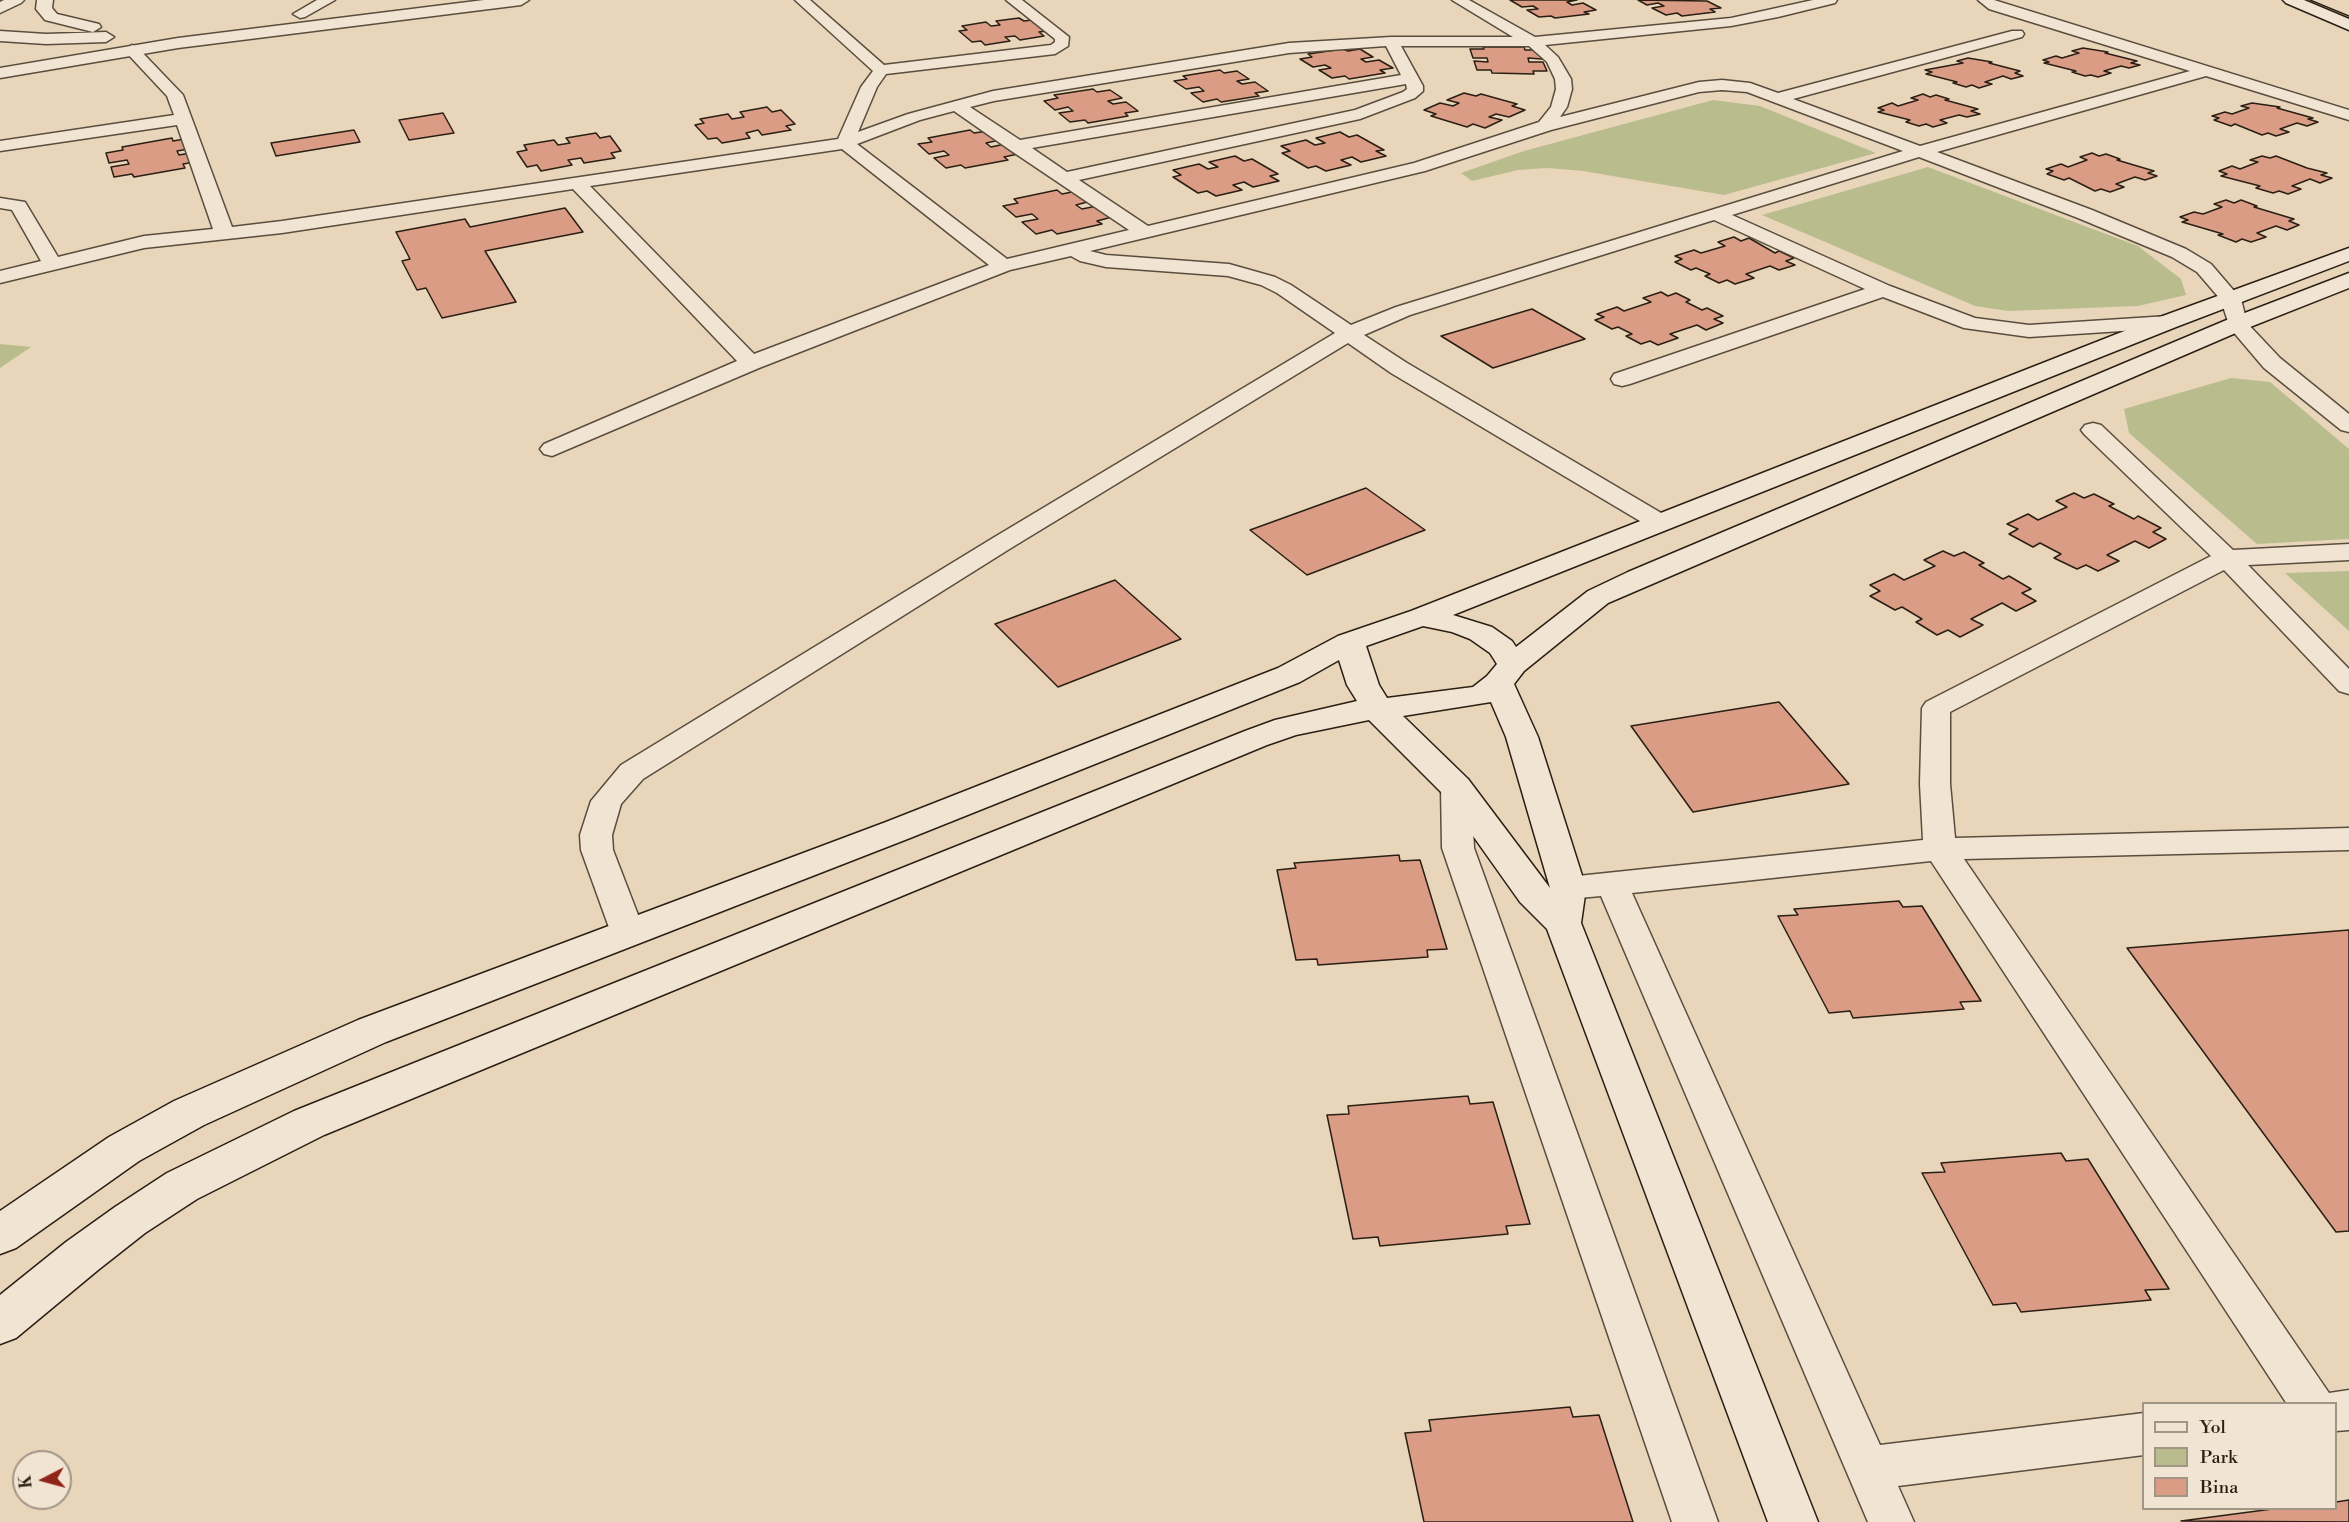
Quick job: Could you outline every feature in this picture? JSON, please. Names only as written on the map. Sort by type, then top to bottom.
[{"type":"main road","points":[[0,8],[16,0]]},
{"type":"main road","points":[[0,24],[43,0],[44,9],[56,19],[87,26],[123,28]]},
{"type":"main road","points":[[0,36],[82,39],[422,0]]},
{"type":"main road","points":[[0,73],[178,42],[521,0]]},
{"type":"main road","points":[[2291,0],[2349,25]]},
{"type":"main road","points":[[164,28],[188,28]]},
{"type":"main road","points":[[0,51],[178,42]]},
{"type":"main road","points":[[0,1235],[114,1155],[189,1113],[372,1031],[898,830],[1289,675],[1349,642],[1421,617],[2168,322],[2349,254]]},
{"type":"main road","points":[[0,1323],[82,1256],[130,1220],[182,1186],[309,1123],[1256,738],[1350,712],[1419,705],[1482,695],[1598,597],[2238,324],[2349,280]]},
{"type":"main road","points":[[1421,617],[1460,625],[1481,633],[1502,647],[1506,673],[1565,906],[1793,1522]]},
{"type":"main road","points":[[1349,642],[1363,685],[1377,709],[1456,787],[1533,893],[1565,906]]},
{"type":"street","points":[[300,14],[328,0]]},
{"type":"street","points":[[802,0],[881,70]]},
{"type":"street","points":[[845,143],[868,87],[881,70],[1055,49],[1063,43],[1062,37],[1013,0]]},
{"type":"street","points":[[1460,0],[1533,42],[1553,60],[1563,79],[1564,89],[1560,107],[1545,126]]},
{"type":"street","points":[[0,277],[144,242],[282,227],[845,143],[890,125],[956,105],[1022,90],[1289,48],[1391,41],[1533,42],[1731,22],[1830,0]]},
{"type":"street","points":[[1984,0],[1994,6],[2349,115]]},
{"type":"street","points":[[1777,98],[2018,34]]},
{"type":"street","points":[[1064,178],[1360,114],[1413,93],[1416,88],[1391,41]]},
{"type":"street","points":[[132,50],[174,95],[225,232]]},
{"type":"street","points":[[628,933],[597,850],[596,835],[606,801],[632,772],[1002,543],[1350,333],[1403,311],[1715,214],[1922,151],[2207,71]]},
{"type":"street","points":[[1016,146],[1411,78]]},
{"type":"street","points":[[552,448],[751,363],[1002,266],[1419,167],[1545,126],[1709,86],[1750,88],[1922,151],[2114,225],[2179,253],[2204,268],[2231,299],[2238,324],[2272,363],[2349,425]]},
{"type":"street","points":[[1047,166],[1320,110],[1296,98]]},
{"type":"street","points":[[956,105],[1144,232]]},
{"type":"street","points":[[0,146],[184,120]]},
{"type":"street","points":[[845,143],[1002,266]]},
{"type":"street","points":[[577,183],[751,363]]},
{"type":"street","points":[[0,203],[19,206],[52,264]]},
{"type":"street","points":[[1715,214],[1883,290],[1971,324],[2008,330],[2049,330],[2168,322]]},
{"type":"street","points":[[1074,249],[1087,257],[1106,261],[1208,268],[1254,276],[1284,288],[1400,368],[1659,522]]},
{"type":"street","points":[[1622,379],[1883,290]]},
{"type":"street","points":[[2319,400],[2349,399]]},
{"type":"street","points":[[2093,430],[2227,558],[2349,685]]},
{"type":"street","points":[[2311,1402],[1940,849],[1935,784],[1936,708],[2227,558],[2349,552]]},
{"type":"street","points":[[1456,787],[1458,848],[1695,1522]]},
{"type":"street","points":[[1565,906],[1612,884],[1940,849],[2349,839]]},
{"type":"street","points":[[1612,884],[1891,1522]]},
{"type":"street","points":[[1868,1468],[2142,1434]]},
{"type":"green space","points":[[1713,100],[1760,106],[1876,153],[1724,195],[1583,171],[1547,168],[1518,170],[1472,181],[1461,173],[1524,151]]},
{"type":"green space","points":[[1928,167],[2138,246],[2181,279],[2186,295],[2138,306],[2008,311],[1975,306],[1762,215]]},
{"type":"green space","points":[[0,344],[31,347],[0,368]]},
{"type":"green space","points":[[2231,378],[2270,382],[2349,449],[2349,539],[2257,544],[2129,433],[2124,409]]},
{"type":"green space","points":[[2349,571],[2349,631],[2285,573]]},
{"type":"building","points":[[1510,0],[1577,0],[1567,2],[1572,5],[1583,3],[1596,10],[1584,12],[1589,14],[1555,18],[1539,17],[1527,10],[1538,9],[1533,6],[1522,7]]},
{"type":"building","points":[[1638,0],[1707,1],[1721,8],[1710,9],[1715,12],[1682,16],[1677,13],[1666,15],[1652,8],[1664,6],[1658,3],[1647,5]]},
{"type":"building","points":[[1019,18],[1024,21],[1032,20],[1047,31],[1039,32],[1044,36],[1020,40],[1015,36],[1005,37],[1010,41],[985,45],[981,41],[972,42],[959,31],[967,30],[962,26],[986,22],[991,26],[1000,25],[996,21]]},
{"type":"building","points":[[1483,47],[1524,47],[1525,50],[1538,50],[1542,59],[1528,58],[1529,62],[1543,62],[1547,71],[1533,71],[1534,74],[1492,73],[1491,70],[1477,70],[1474,61],[1488,62],[1487,58],[1473,58],[1470,49],[1484,49]]},
{"type":"building","points":[[2083,48],[2108,52],[2105,53],[2137,61],[2131,63],[2140,65],[2129,68],[2121,66],[2104,71],[2111,73],[2098,77],[2085,76],[2072,72],[2076,71],[2044,63],[2049,62],[2043,60],[2056,56],[2062,58],[2079,53],[2072,51]]},
{"type":"building","points":[[1343,49],[1348,51],[1360,49],[1373,57],[1361,59],[1366,62],[1379,60],[1393,68],[1380,70],[1385,73],[1349,79],[1345,76],[1332,78],[1319,70],[1331,68],[1325,65],[1313,67],[1300,59],[1312,57],[1308,54]]},
{"type":"building","points":[[1968,58],[1992,62],[1989,63],[2020,71],[2015,73],[2023,76],[2011,79],[2003,76],[1985,82],[1992,84],[1979,88],[1972,85],[1966,87],[1953,83],[1957,82],[1926,74],[1932,72],[1925,70],[1963,63],[1957,61]]},
{"type":"building","points":[[1220,70],[1224,73],[1237,71],[1249,79],[1237,81],[1242,84],[1255,82],[1268,91],[1255,93],[1259,96],[1221,102],[1217,99],[1203,102],[1191,93],[1204,91],[1199,87],[1186,89],[1174,81],[1187,79],[1183,76]]},
{"type":"building","points":[[1093,89],[1097,92],[1110,90],[1122,98],[1108,101],[1113,104],[1126,102],[1138,111],[1125,113],[1128,116],[1088,123],[1085,120],[1070,122],[1059,113],[1073,111],[1068,107],[1055,110],[1044,101],[1058,98],[1054,95]]},
{"type":"building","points":[[1464,93],[1476,96],[1481,94],[1517,104],[1512,106],[1525,110],[1509,117],[1496,114],[1489,117],[1502,120],[1485,128],[1473,124],[1467,127],[1431,116],[1436,114],[1424,110],[1440,103],[1453,106],[1459,103],[1447,100]]},
{"type":"building","points":[[1923,94],[1930,97],[1936,95],[1949,99],[1945,100],[1978,109],[1971,111],[1980,114],[1967,117],[1959,115],[1940,120],[1947,123],[1933,127],[1926,124],[1919,126],[1906,122],[1910,120],[1878,112],[1884,110],[1878,108],[1892,103],[1898,106],[1918,100],[1911,98]]},
{"type":"building","points":[[2252,103],[2280,107],[2277,108],[2313,118],[2308,119],[2318,122],[2307,126],[2297,123],[2280,129],[2289,132],[2276,136],[2268,133],[2262,135],[2235,124],[2231,126],[2214,120],[2219,118],[2212,116],[2225,112],[2232,114],[2249,108],[2241,106]]},
{"type":"building","points":[[767,107],[772,112],[781,110],[795,124],[786,126],[791,130],[762,135],[758,130],[746,133],[750,138],[722,143],[717,138],[708,139],[695,125],[704,123],[700,119],[728,114],[732,119],[744,117],[740,112]]},
{"type":"building","points":[[443,113],[454,133],[409,140],[399,120]]},
{"type":"building","points":[[354,130],[360,142],[276,156],[271,143]]},
{"type":"building","points":[[970,130],[974,133],[988,131],[1000,140],[986,143],[991,147],[1005,144],[1018,154],[1004,157],[1008,160],[965,168],[961,165],[946,168],[934,158],[949,155],[944,151],[929,154],[918,144],[932,142],[928,138]]},
{"type":"building","points":[[1340,132],[1349,137],[1357,135],[1384,150],[1376,151],[1386,156],[1361,162],[1352,157],[1341,160],[1351,165],[1326,171],[1316,166],[1308,168],[1282,153],[1290,151],[1281,146],[1306,140],[1315,145],[1325,143],[1316,138]]},
{"type":"building","points":[[596,133],[600,138],[610,136],[621,151],[611,153],[615,158],[584,163],[581,158],[568,160],[572,165],[541,171],[537,165],[527,167],[517,152],[527,150],[524,145],[554,140],[558,145],[570,143],[566,138]]},
{"type":"building","points":[[172,138],[173,141],[190,138],[195,148],[177,151],[179,155],[196,152],[201,161],[183,164],[185,168],[134,177],[132,174],[114,177],[111,167],[129,164],[127,160],[109,163],[106,153],[123,150],[122,147]]},
{"type":"building","points":[[2092,153],[2099,156],[2106,154],[2120,159],[2117,160],[2154,171],[2148,173],[2157,176],[2145,180],[2135,177],[2116,184],[2124,187],[2110,192],[2101,189],[2095,191],[2069,178],[2064,180],[2047,174],[2053,171],[2046,169],[2061,164],[2068,167],[2087,160],[2080,157]]},
{"type":"building","points":[[1235,156],[1244,161],[1252,159],[1278,174],[1270,176],[1279,181],[1253,187],[1244,182],[1233,185],[1242,190],[1216,196],[1207,191],[1198,193],[1173,177],[1181,175],[1173,170],[1199,164],[1208,169],[1218,167],[1209,162]]},
{"type":"building","points":[[2262,156],[2270,158],[2276,156],[2327,173],[2321,175],[2332,178],[2320,183],[2310,179],[2292,186],[2301,189],[2288,194],[2279,191],[2273,193],[2256,188],[2260,186],[2221,176],[2227,174],[2219,171],[2232,166],[2240,169],[2258,162],[2250,160]]},
{"type":"building","points":[[1057,190],[1062,194],[1077,191],[1091,201],[1076,205],[1082,209],[1097,206],[1112,217],[1097,221],[1102,224],[1057,234],[1052,230],[1036,234],[1022,222],[1038,219],[1032,214],[1016,217],[1003,206],[1018,203],[1014,199]]},
{"type":"building","points":[[2226,200],[2234,203],[2241,200],[2257,206],[2254,207],[2294,219],[2289,221],[2299,225],[2287,230],[2276,226],[2257,233],[2266,237],[2251,242],[2242,239],[2236,242],[2218,235],[2223,234],[2182,222],[2188,220],[2180,217],[2194,212],[2203,214],[2222,207],[2214,204]]},
{"type":"building","points":[[565,208],[583,232],[485,251],[516,302],[442,318],[426,288],[417,290],[402,261],[410,259],[396,232],[465,219],[470,227]]},
{"type":"building","points":[[1734,237],[1741,241],[1749,238],[1775,253],[1779,251],[1794,258],[1786,261],[1795,265],[1779,270],[1770,266],[1746,274],[1754,278],[1735,284],[1727,280],[1719,283],[1705,276],[1710,274],[1696,268],[1691,270],[1675,262],[1682,259],[1675,256],[1694,250],[1701,253],[1725,246],[1718,242]]},
{"type":"building","points":[[1661,292],[1668,296],[1676,293],[1690,300],[1686,302],[1702,310],[1707,308],[1723,316],[1714,319],[1723,323],[1706,330],[1697,325],[1670,334],[1678,338],[1658,345],[1650,341],[1641,344],[1626,336],[1632,334],[1618,327],[1612,329],[1595,320],[1604,317],[1597,314],[1617,307],[1624,311],[1651,302],[1643,298]]},
{"type":"building","points":[[1532,309],[1585,339],[1493,368],[1441,336]]},
{"type":"building","points":[[1366,488],[1425,530],[1307,575],[1250,530]]},
{"type":"building","points":[[2074,493],[2084,498],[2094,494],[2114,504],[2109,506],[2134,519],[2138,516],[2161,528],[2153,532],[2166,539],[2149,548],[2135,541],[2107,555],[2119,561],[2098,571],[2086,565],[2077,569],[2054,558],[2061,554],[2040,543],[2033,547],[2009,534],[2018,529],[2007,524],[2028,514],[2038,520],[2067,507],[2056,501]]},
{"type":"building","points":[[1943,551],[1954,556],[1964,552],[1984,563],[1979,565],[2003,579],[2009,576],[2031,589],[2022,593],[2036,601],[2016,611],[2002,603],[1971,619],[1983,625],[1960,637],[1948,630],[1937,635],[1916,622],[1922,619],[1902,607],[1895,610],[1870,596],[1880,591],[1870,585],[1894,574],[1904,580],[1935,566],[1924,560]]},
{"type":"building","points":[[1115,580],[1181,639],[1058,687],[995,624]]},
{"type":"building","points":[[1779,702],[1849,784],[1693,812],[1631,726]]},
{"type":"building","points":[[1399,855],[1400,861],[1420,860],[1447,949],[1427,950],[1428,957],[1318,965],[1317,959],[1296,960],[1277,870],[1296,868],[1294,863]]},
{"type":"building","points":[[1899,901],[1903,907],[1922,906],[1981,1001],[1960,1002],[1964,1009],[1853,1018],[1850,1011],[1829,1013],[1778,916],[1798,915],[1794,909]]},
{"type":"building","points":[[2349,930],[2349,1231],[2336,1232],[2127,948]]},
{"type":"building","points":[[1468,1096],[1470,1104],[1493,1102],[1530,1224],[1506,1226],[1508,1234],[1380,1246],[1378,1237],[1353,1239],[1327,1115],[1349,1114],[1348,1106]]},
{"type":"building","points":[[2061,1153],[2066,1161],[2088,1159],[2169,1289],[2145,1290],[2151,1300],[2021,1312],[2016,1303],[1993,1305],[1922,1173],[1945,1172],[1941,1163]]},
{"type":"building","points":[[1570,1407],[1573,1417],[1599,1415],[1633,1522],[1424,1522],[1405,1433],[1431,1431],[1429,1420]]},
{"type":"building","points":[[2349,1500],[2349,1522],[2181,1521],[2265,1510],[2337,1510],[2337,1502]]},
{"type":"tram line","points":[[2310,0],[2349,16]]}]
